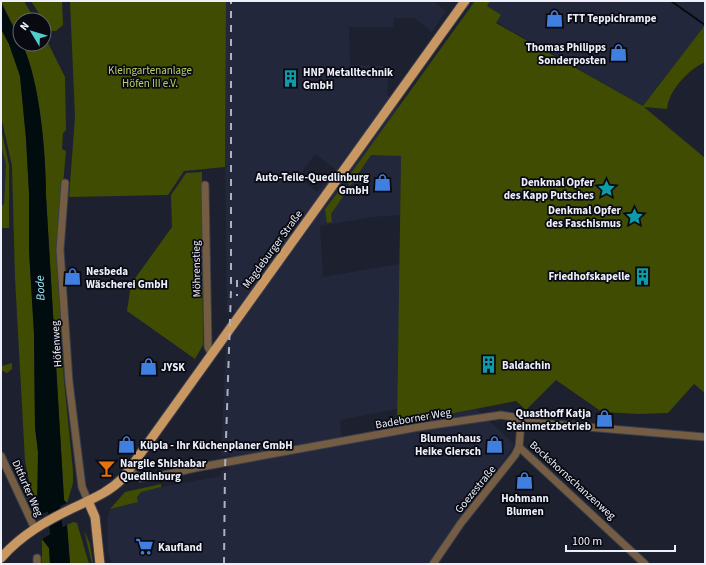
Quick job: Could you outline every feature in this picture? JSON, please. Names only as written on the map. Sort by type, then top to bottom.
[{"type":"main road","name":"Magdeburger Straße","points":[[1,558],[17,541],[38,527],[112,488],[128,470],[466,1]]},
{"type":"main road","points":[[88,501],[95,517],[100,564]]},
{"type":"street","name":"Höfenweg","points":[[65,183],[60,250],[69,374],[82,487],[88,501]]},
{"type":"street","name":"Möhrenstieg","points":[[205,185],[208,347],[211,353]]},
{"type":"street","name":"Badeborner Weg","points":[[128,470],[140,478],[155,478],[195,468],[433,425],[501,415],[513,417],[521,423],[532,422],[705,437]]},
{"type":"street","name":"Goezestraße","points":[[433,564],[461,523],[515,456],[519,447],[521,423]]},
{"type":"street","name":"Bockshornschanzenweg","points":[[519,447],[542,466],[645,564]]},
{"type":"street","name":"Ditfurter Weg","points":[[1,456],[38,527]]},
{"type":"street","points":[[1,466],[10,474]]},
{"type":"shaded area","points":[[226,1],[433,1],[446,11],[432,32],[415,18],[394,18],[393,27],[349,27],[350,65],[389,66],[387,95],[402,110],[400,215],[373,217],[320,226],[323,277],[400,264],[397,409],[340,420],[342,439],[396,429],[397,424],[476,409],[514,444],[512,449],[428,564],[112,564],[108,551],[107,520],[110,509],[138,502],[137,497],[141,491],[221,476],[221,471],[229,469],[230,455],[221,456],[226,344],[233,333],[234,306],[227,314],[225,167]],"holes":[[[315,154],[335,169],[317,192],[298,177]]]},
{"type":"shaded area","points":[[474,1],[705,1],[705,25],[643,106],[470,7]]},
{"type":"shaded area","points":[[1,145],[6,165],[4,205],[1,206]]},
{"type":"green space","points":[[1,1],[24,1],[30,12],[12,12],[12,24]]},
{"type":"green space","points":[[31,1],[62,1],[63,25],[56,31],[52,31],[52,12],[38,12]]},
{"type":"green space","name":"Kleingartenanlage Höfen III e.V.","points":[[70,1],[226,1],[225,167],[184,171],[168,195],[69,197],[75,117]]},
{"type":"green space","points":[[475,1],[490,1],[487,6],[501,15],[496,23],[643,106],[705,25],[705,62],[692,70],[680,81],[671,95],[667,109],[644,107],[705,158],[705,393],[694,384],[668,413],[639,414],[602,412],[556,380],[526,410],[516,401],[397,424],[401,156],[371,155],[350,186],[346,180]]},
{"type":"green space","points":[[1,29],[9,44],[20,76],[26,138],[29,193],[29,250],[34,333],[35,427],[38,452],[38,512],[35,510],[25,461],[15,278],[12,166],[1,116]]},
{"type":"green space","points":[[52,51],[65,77],[66,130],[63,133],[62,149],[66,151],[57,251],[64,381],[73,471],[73,483],[67,503],[64,500],[45,160],[38,97],[25,52]]},
{"type":"green space","points":[[1,128],[9,165],[9,228],[1,228],[1,206],[4,204],[6,165],[1,145]]},
{"type":"green space","points":[[202,172],[203,345],[195,359],[127,311],[131,284],[172,227],[171,195],[186,173]]},
{"type":"green space","points":[[338,192],[346,192],[331,214],[332,222],[327,223],[325,209]]},
{"type":"green space","points":[[1,360],[2,366],[12,363],[12,369],[7,373],[1,370]]},
{"type":"green space","points":[[161,484],[161,487],[141,492],[137,497],[138,502],[110,509],[125,492]]},
{"type":"green space","points":[[73,522],[77,523],[89,564],[70,564],[67,525]]},
{"type":"green space","points":[[84,530],[90,544],[93,564],[92,564]]},
{"type":"green space","points":[[42,539],[49,548],[50,564],[42,564]]},
{"type":"water","points":[[1,3],[12,24],[12,52],[25,52],[28,59],[38,97],[45,160],[64,500],[67,503],[43,515],[40,515],[37,504],[38,452],[35,427],[34,333],[29,250],[29,193],[26,138],[20,76],[9,44],[1,29]]},
{"type":"water","points":[[67,525],[70,564],[50,564],[49,548],[42,539]]},
{"type":"pier","points":[[67,503],[67,505],[40,517],[40,515]]},
{"type":"waterway","points":[[671,1],[705,25]]},
{"type":"waterway","name":"Bode","points":[[52,492],[60,564]]},
{"type":"railway","points":[[224,564],[225,469],[231,290],[231,1]]},
{"type":"railway","points":[[237,280],[237,296]]},
{"type":"place","name":"FTT Teppichrampe","points":[[554,18]]},
{"type":"place","name":"Thomas Philipps Sonderposten","points":[[619,53]]},
{"type":"place","name":"HNP Metalltechnik GmbH","points":[[290,78]]},
{"type":"place","name":"Auto-Teile-Quedlinburg GmbH","points":[[382,183]]},
{"type":"place","name":"Denkmal Opfer des Kapp Putsches","points":[[607,188]]},
{"type":"place","name":"Denkmal Opfer des Faschismus","points":[[634,216]]},
{"type":"place","name":"Friedhofskapelle","points":[[643,276]]},
{"type":"place","name":"Nesbeda Wäscherei GmbH","points":[[73,277]]},
{"type":"place","name":"Baldachin","points":[[489,365]]},
{"type":"place","name":"JYSK","points":[[148,367]]},
{"type":"place","name":"Quasthoff Katja Steinmetzbetrieb","points":[[604,419]]},
{"type":"place","name":"Blumenhaus Heike Giersch","points":[[494,444]]},
{"type":"place","name":"Küpla - Ihr Küchenplaner GmbH","points":[[127,445]]},
{"type":"place","name":"Nargile Shishabar Quedlinburg","points":[[107,469]]},
{"type":"place","name":"Hohmann Blumen","points":[[525,480]]},
{"type":"place","name":"Kaufland","points":[[145,547]]}]
